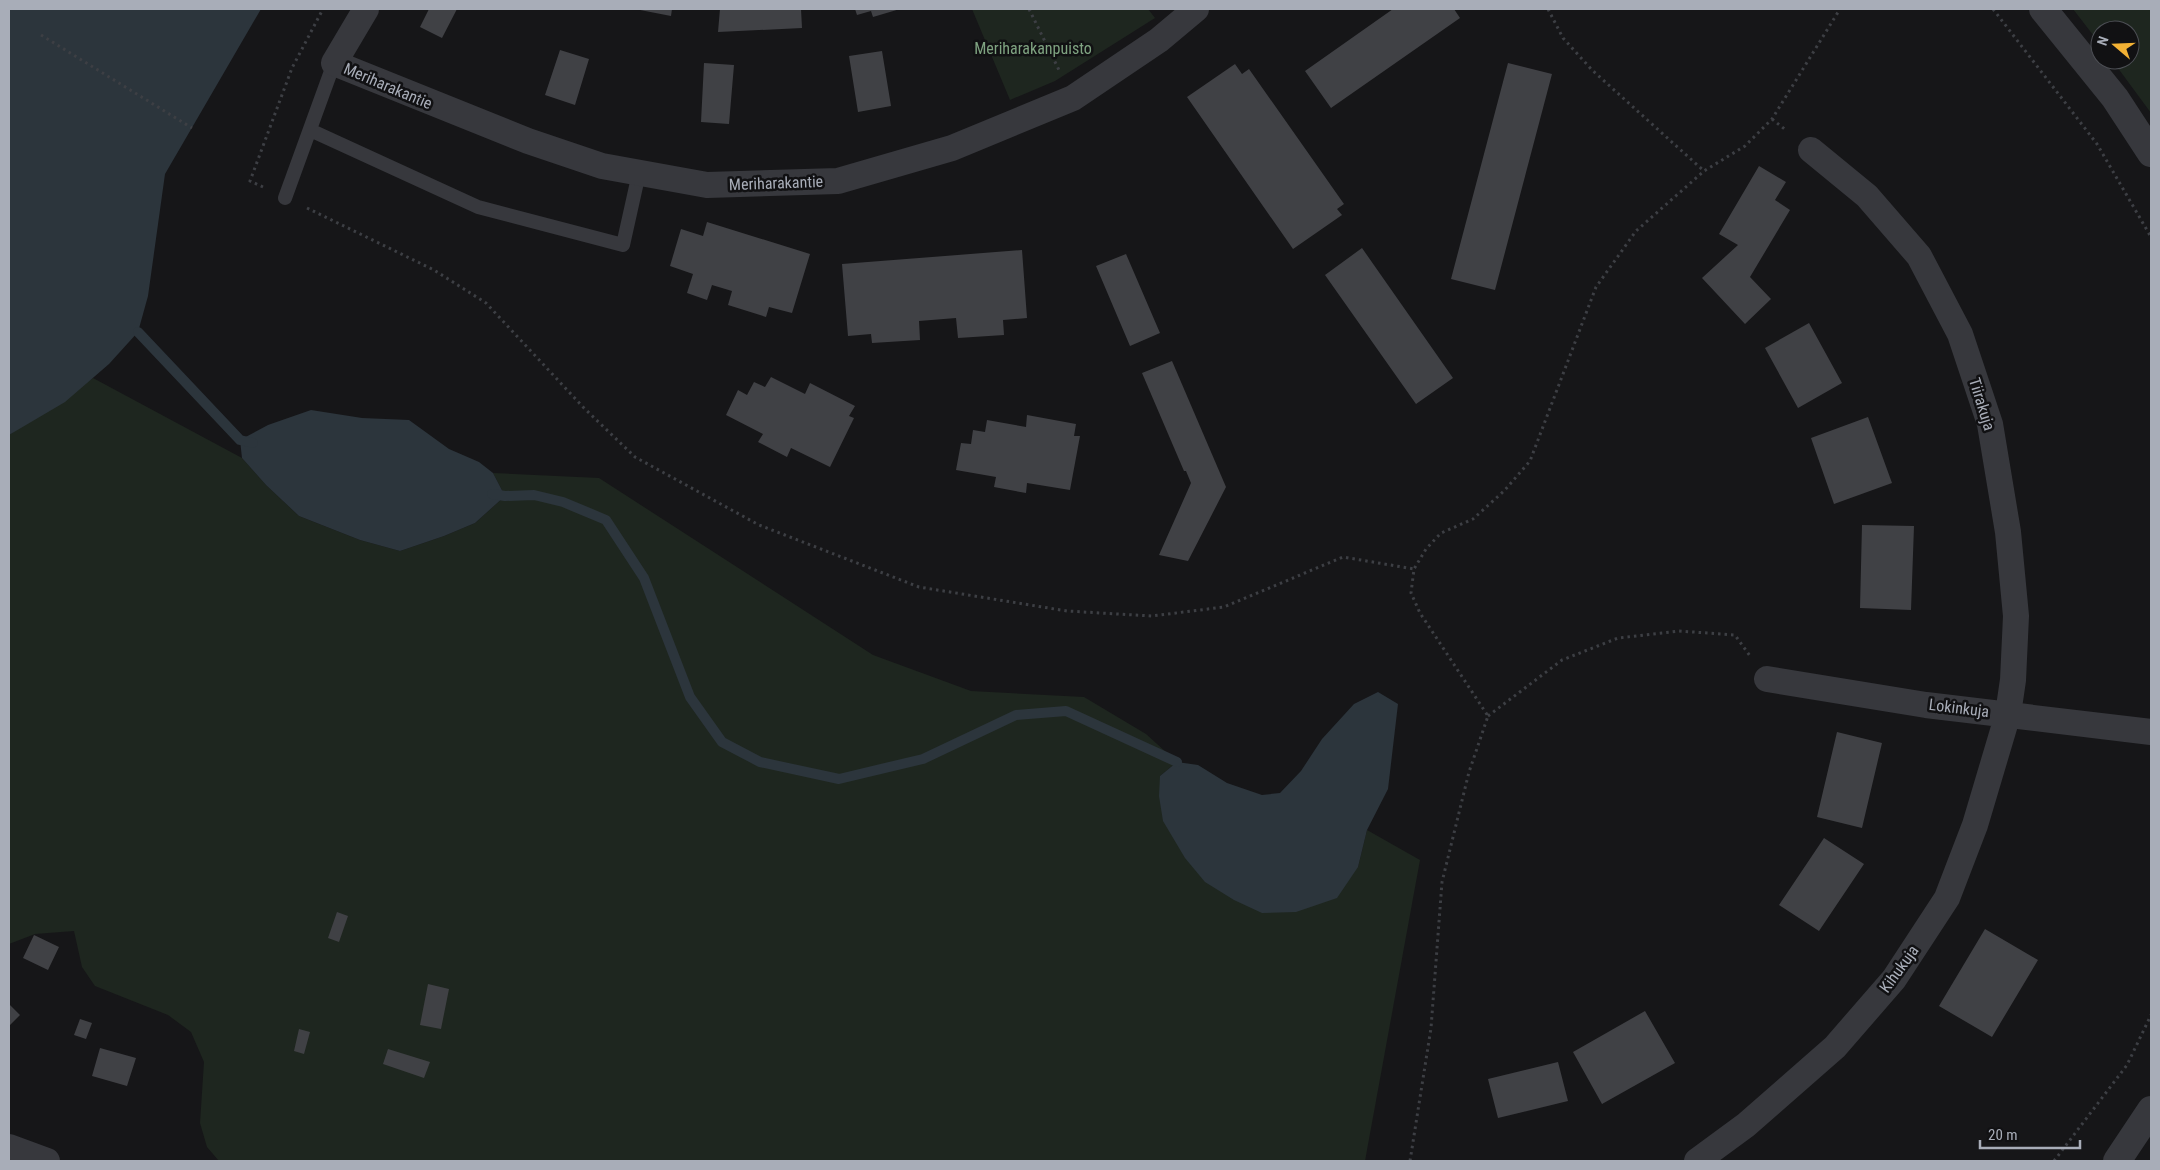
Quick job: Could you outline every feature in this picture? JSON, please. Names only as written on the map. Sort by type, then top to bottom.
[{"type":"street","points":[[334,63],[366,9]]},
{"type":"street","name":"Meriharakantie","points":[[334,63],[528,141],[602,166],[706,185],[838,181],[952,148],[1073,98],[1159,40],[1196,9]]},
{"type":"street","points":[[2043,9],[2115,98],[2151,153]]},
{"type":"street","name":"Tiirakuja","points":[[1811,150],[1867,196],[1919,256],[1960,334],[1990,424],[2008,532],[2016,616],[2013,680],[2008,714]]},
{"type":"street","name":"Lokinkuja","points":[[1766,679],[1926,705],[2151,732]]},
{"type":"street","name":"Kihukuja","points":[[1697,1161],[1746,1126],[1835,1047],[1894,979],[1948,898],[1975,824],[2008,714]]},
{"type":"street","points":[[2117,1161],[2151,1110]]},
{"type":"street","points":[[9,1147],[47,1161]]},
{"type":"lane","points":[[285,198],[334,63]]},
{"type":"lane","points":[[310,130],[478,208],[623,245],[639,173]]},
{"type":"path","points":[[323,9],[292,68],[250,181],[434,270],[486,303],[583,407],[635,457],[759,525],[919,587],[1067,611],[1152,616],[1224,607],[1343,557],[1414,570]]},
{"type":"path","points":[[1029,9],[1073,98]]},
{"type":"path","points":[[1548,9],[1563,38],[1592,70],[1704,171]]},
{"type":"path","points":[[1488,716],[1420,613],[1411,594],[1414,570],[1426,549],[1441,533],[1474,519],[1530,462],[1596,287],[1636,231],[1704,171],[1745,146],[1772,119],[1840,9]]},
{"type":"path","points":[[1993,9],[2097,144],[2151,237]]},
{"type":"path","points":[[41,34],[192,128]]},
{"type":"path","points":[[1410,1161],[1431,1028],[1442,882],[1470,772],[1488,716],[1562,660],[1618,638],[1680,631],[1735,636]]},
{"type":"path","points":[[2054,1161],[2127,1065],[2151,1016]]},
{"type":"green space","name":"Meriharakanpuisto","points":[[972,9],[1148,9],[1155,18],[1055,81],[1010,100]]},
{"type":"green space","points":[[2073,9],[2151,9],[2151,113],[2119,70],[2140,70],[2140,20],[2090,20],[2090,31]]},
{"type":"green space","points":[[93,378],[242,458],[266,485],[299,516],[360,540],[400,551],[475,523],[505,496],[493,473],[599,478],[873,655],[971,691],[1084,697],[1146,734],[1177,762],[1160,776],[1358,867],[1367,830],[1420,860],[1365,1161],[219,1161],[207,1147],[200,1123],[204,1062],[191,1032],[168,1015],[95,986],[82,967],[74,931],[35,934],[9,944],[9,435]]},
{"type":"shaded area","points":[[9,9],[261,9],[165,174],[148,296],[138,332],[109,364],[65,402],[9,435]]},
{"type":"shaded area","points":[[311,410],[362,418],[409,420],[449,449],[479,462],[493,473],[505,496],[475,523],[400,551],[360,540],[299,516],[266,485],[242,458],[240,440],[268,425]]},
{"type":"shaded area","points":[[1378,692],[1398,704],[1388,789],[1367,830],[1358,867],[1337,898],[1296,912],[1262,913],[1234,900],[1205,882],[1185,858],[1163,821],[1159,796],[1160,776],[1177,762],[1198,765],[1227,783],[1262,795],[1280,793],[1301,771],[1322,739],[1354,704]]},
{"type":"building","points":[[429,9],[457,9],[442,38],[420,27]]},
{"type":"building","points":[[635,9],[672,9],[671,16]]},
{"type":"building","points":[[720,9],[801,9],[802,28],[718,32]]},
{"type":"building","points":[[855,9],[900,9],[873,17],[871,11],[857,15]]},
{"type":"building","points":[[1393,9],[1454,9],[1460,18],[1331,108],[1305,71]]},
{"type":"building","points":[[560,50],[589,59],[575,105],[545,95]]},
{"type":"building","points":[[882,51],[891,106],[858,112],[849,56]]},
{"type":"building","points":[[704,63],[734,65],[729,124],[701,122]]},
{"type":"building","points":[[1508,63],[1552,74],[1495,290],[1451,279]]},
{"type":"building","points":[[1235,64],[1242,74],[1249,69],[1344,204],[1337,209],[1342,215],[1293,249],[1187,97]]},
{"type":"building","points":[[1759,166],[1786,182],[1775,200],[1790,210],[1750,277],[1771,299],[1745,324],[1702,278],[1738,245],[1719,234]]},
{"type":"building","points":[[707,222],[810,254],[792,313],[769,307],[766,317],[728,305],[732,291],[712,285],[707,300],[687,293],[693,274],[670,266],[681,229],[703,236]]},
{"type":"building","points":[[1362,248],[1453,378],[1416,404],[1325,275]]},
{"type":"building","points":[[1022,250],[1027,318],[1003,320],[1004,335],[958,338],[956,318],[919,321],[920,340],[872,343],[871,334],[848,336],[842,264]]},
{"type":"building","points":[[1126,254],[1160,333],[1130,346],[1096,266]]},
{"type":"building","points":[[1809,323],[1842,383],[1798,408],[1765,348]]},
{"type":"building","points":[[1172,361],[1226,487],[1188,561],[1159,555],[1191,483],[1186,471],[1184,471],[1142,373]]},
{"type":"building","points":[[771,377],[805,394],[810,383],[855,406],[849,416],[854,418],[830,467],[791,448],[787,457],[758,442],[763,434],[726,415],[738,390],[747,395],[754,382],[765,387]]},
{"type":"building","points":[[1027,415],[1076,424],[1074,436],[1080,436],[1070,490],[1027,483],[1026,493],[994,487],[996,477],[956,470],[961,443],[971,444],[973,430],[985,432],[987,420],[1026,427]]},
{"type":"building","points":[[1868,417],[1892,483],[1834,504],[1811,438]]},
{"type":"building","points":[[1862,525],[1914,526],[1911,610],[1860,608]]},
{"type":"building","points":[[1837,732],[1882,743],[1862,828],[1817,817]]},
{"type":"building","points":[[1824,838],[1864,864],[1819,931],[1779,905]]},
{"type":"building","points":[[337,912],[348,916],[339,942],[328,938]]},
{"type":"building","points":[[1985,929],[2038,960],[1992,1037],[1939,1006]]},
{"type":"building","points":[[34,935],[59,947],[48,970],[23,958]]},
{"type":"building","points":[[428,984],[449,989],[441,1029],[420,1025]]},
{"type":"building","points":[[9,1004],[20,1015],[10,1025],[9,1024]]},
{"type":"building","points":[[1645,1011],[1675,1063],[1602,1104],[1573,1052]]},
{"type":"building","points":[[80,1019],[92,1023],[86,1039],[74,1035]]},
{"type":"building","points":[[299,1029],[310,1032],[304,1054],[294,1051]]},
{"type":"building","points":[[100,1048],[136,1058],[127,1086],[92,1076]]},
{"type":"building","points":[[388,1049],[430,1062],[424,1078],[383,1064]]},
{"type":"building","points":[[1558,1062],[1568,1101],[1498,1118],[1488,1079]]},
{"type":"waterway","points":[[138,332],[240,440],[253,443]]},
{"type":"waterway","points":[[492,494],[505,496],[534,495],[563,502],[606,520],[644,578],[690,697],[722,742],[760,762],[839,779],[923,759],[1016,715],[1066,711],[1177,762]]}]
